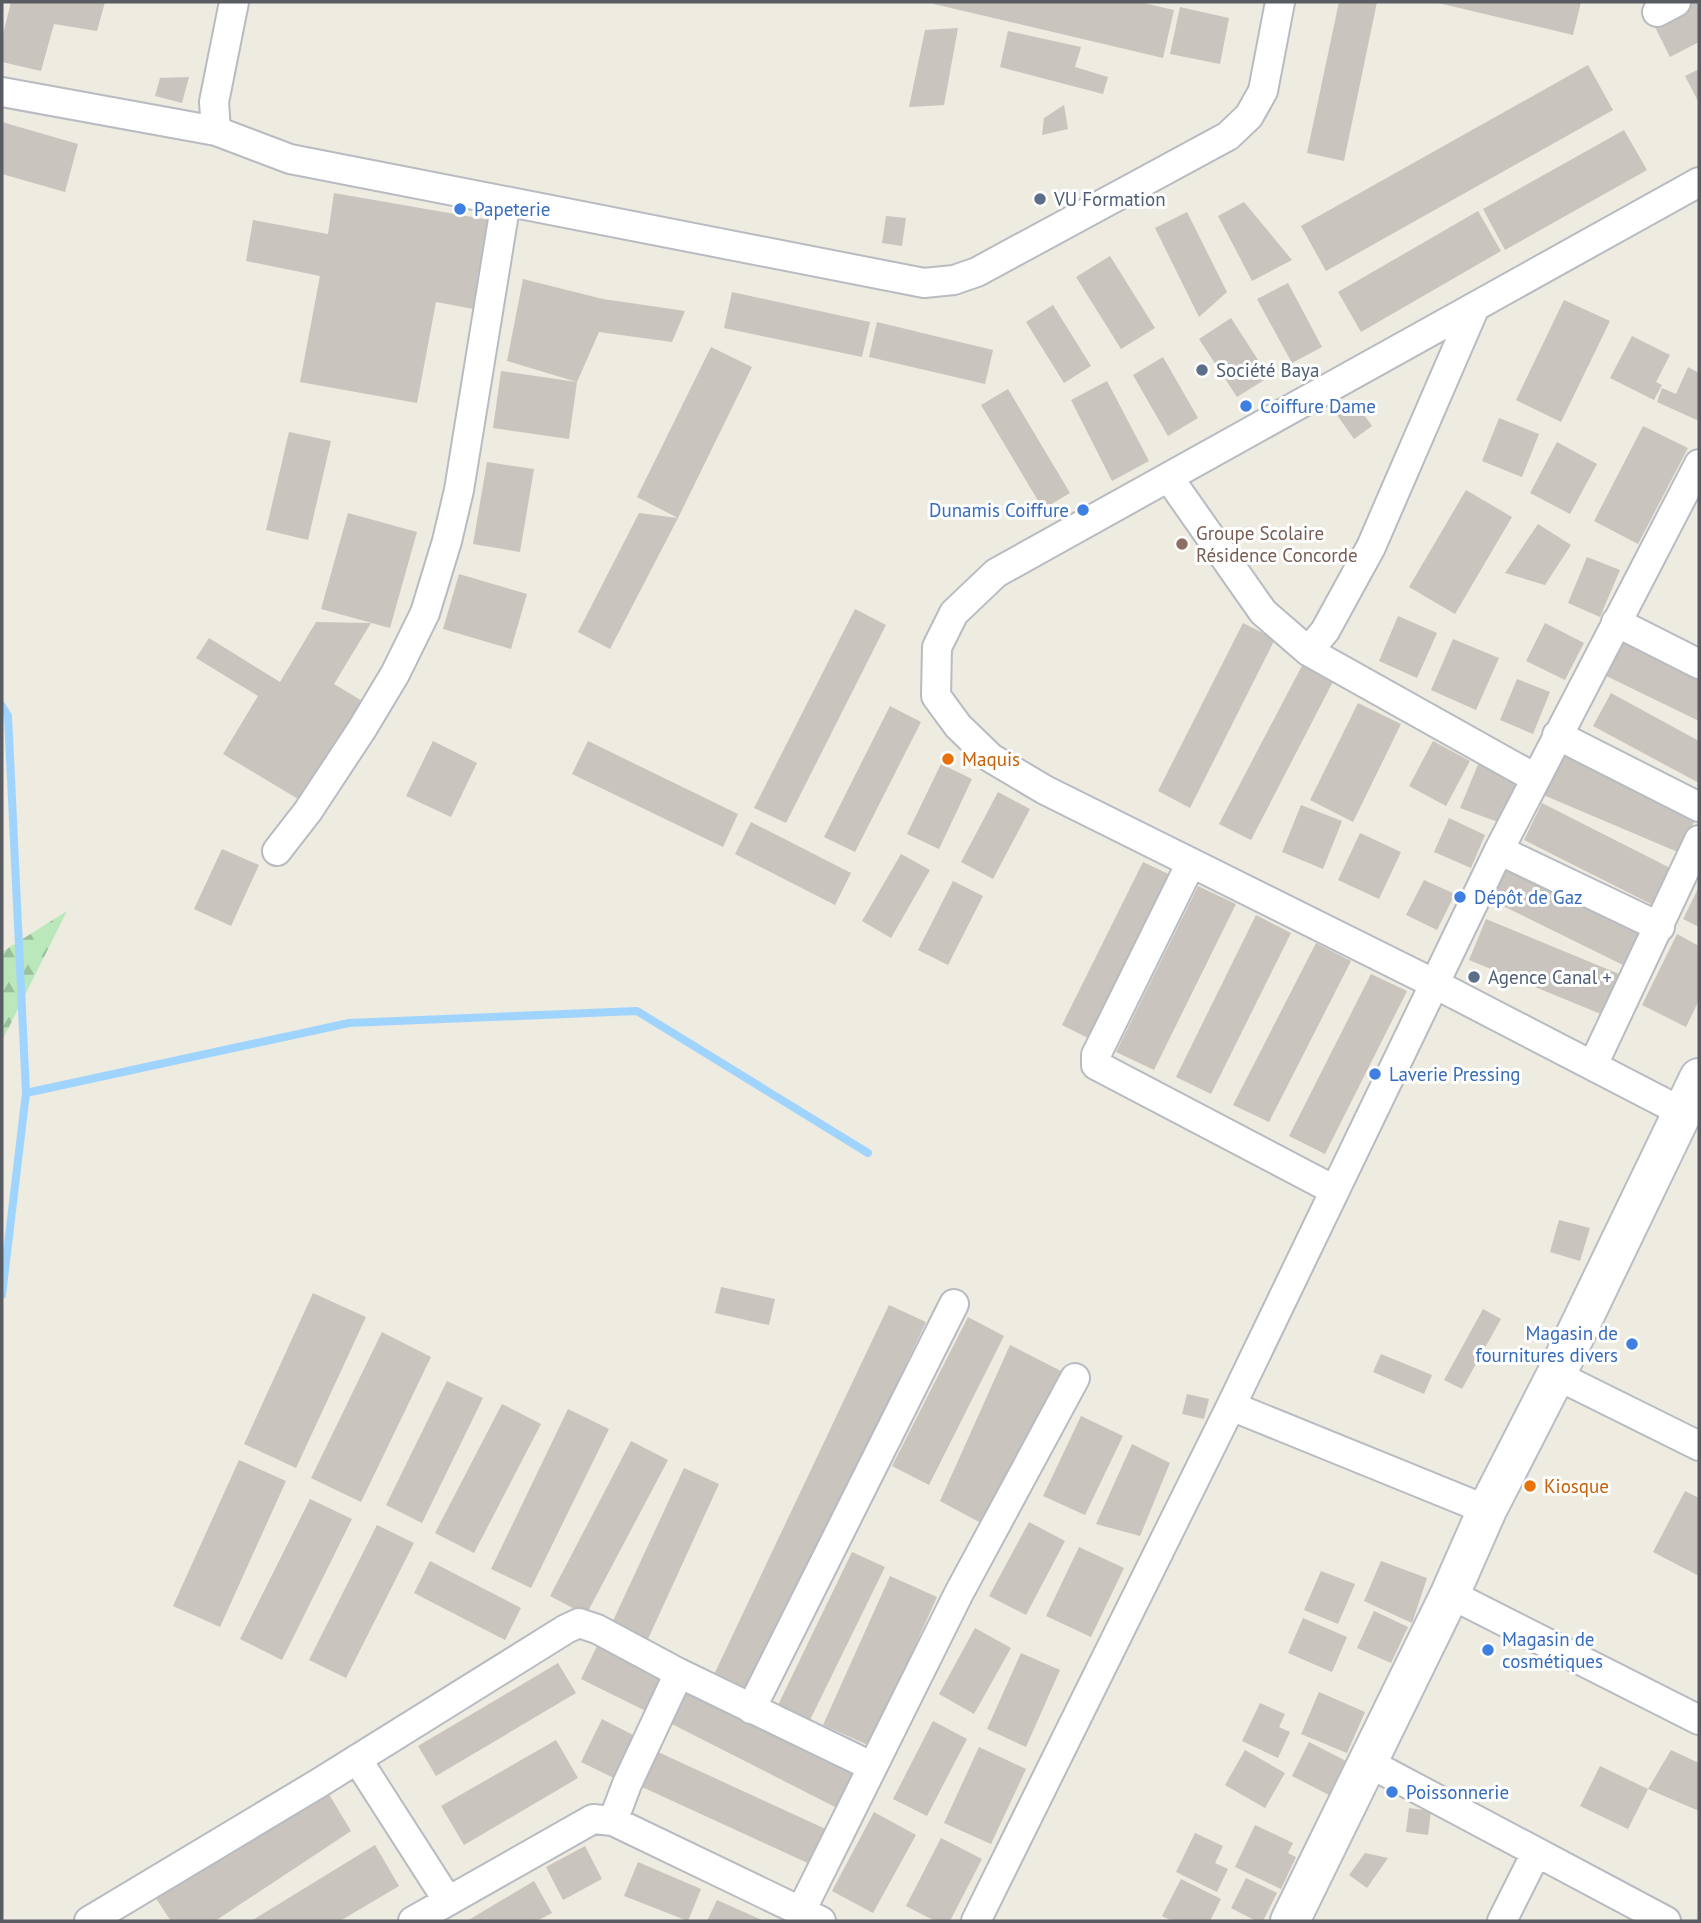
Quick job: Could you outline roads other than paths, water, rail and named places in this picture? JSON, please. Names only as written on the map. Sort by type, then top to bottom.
[{"type":"street","points":[[216,131],[214,102],[234,2]]},
{"type":"street","points":[[2,92],[216,131],[290,159],[924,283],[954,280],[977,272],[1227,136],[1249,116],[1263,91],[1280,2]]},
{"type":"street","points":[[1682,1112],[1436,984],[1045,790],[991,758],[958,726],[936,696],[937,647],[954,613],[996,573],[1699,181]]},
{"type":"street","points":[[277,851],[308,811],[362,729],[395,674],[425,613],[459,490],[506,201]]},
{"type":"street","points":[[1308,650],[1325,631],[1371,547],[1475,307]]},
{"type":"street","points":[[976,1921],[1231,1406],[1499,850],[1699,464]]},
{"type":"street","points":[[1169,478],[1263,612],[1308,650],[1535,778]]},
{"type":"street","points":[[1616,622],[1699,664]]},
{"type":"street","points":[[1557,736],[1699,807]]},
{"type":"street","points":[[1593,1065],[1699,840]]},
{"type":"street","points":[[1499,850],[1660,927]]},
{"type":"street","points":[[1191,863],[1096,1055],[1096,1065],[1334,1190]]},
{"type":"street","points":[[1290,1921],[1450,1594],[1487,1510],[1556,1375],[1699,1078]]},
{"type":"street","points":[[751,1709],[954,1304]]},
{"type":"street","points":[[1556,1375],[1699,1447]]},
{"type":"street","points":[[413,1921],[593,1819],[612,1821],[811,1916],[872,1766],[958,1593],[1075,1378]]},
{"type":"street","points":[[1231,1406],[1487,1510]]},
{"type":"street","points":[[1450,1594],[1699,1720]]},
{"type":"street","points":[[89,1921],[127,1911],[358,1759],[557,1634],[579,1623],[597,1629],[751,1709],[872,1766]]},
{"type":"street","points":[[612,1821],[680,1673]]},
{"type":"street","points":[[358,1759],[448,1901]]},
{"type":"street","points":[[1368,1763],[1666,1921]]},
{"type":"street","points":[[1502,1921],[1536,1853]]},
{"type":"waterway","points":[[2,706],[8,716],[26,1093],[2,1295]]},
{"type":"waterway","points":[[26,1093],[349,1023],[637,1011],[868,1153]]},
{"type":"place","name":"VU Formation","points":[[1040,199]]},
{"type":"place","name":"Papeterie","points":[[460,209]]},
{"type":"place","name":"Société Baya","points":[[1202,370]]},
{"type":"place","name":"Coiffure Dame","points":[[1246,406]]},
{"type":"place","name":"Dunamis Coiffure","points":[[1083,510]]},
{"type":"place","name":"Groupe Scolaire Résidence Concorde","points":[[1182,544]]},
{"type":"place","name":"Maquis","points":[[948,759]]},
{"type":"place","name":"Dépôt de Gaz","points":[[1460,897]]},
{"type":"place","name":"Agence Canal +","points":[[1474,977]]},
{"type":"place","name":"Laverie Pressing","points":[[1375,1074]]},
{"type":"place","name":"Magasin de fournitures divers","points":[[1632,1344]]},
{"type":"place","name":"Kiosque","points":[[1530,1486]]},
{"type":"place","name":"Magasin de cosmétiques","points":[[1488,1650]]},
{"type":"place","name":"Poissonnerie","points":[[1392,1792]]}]
